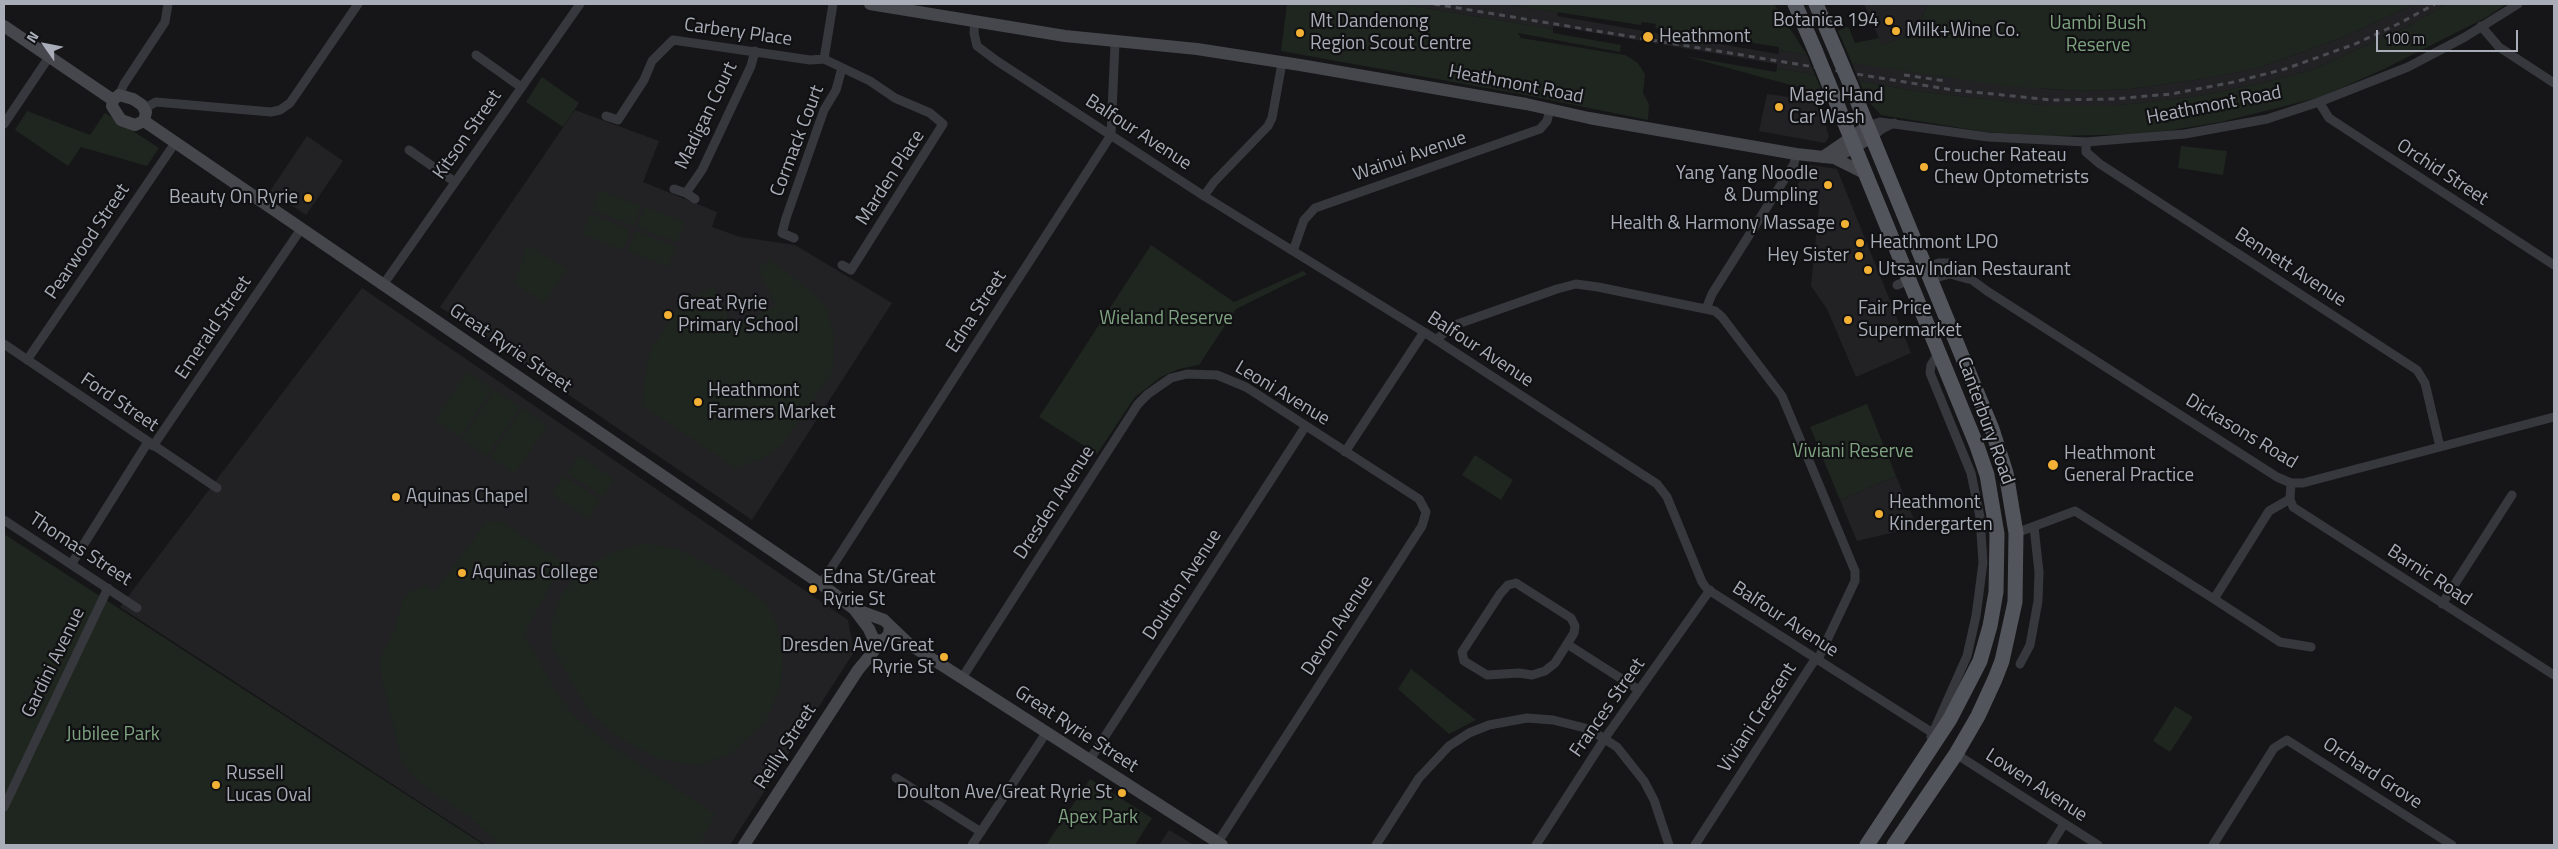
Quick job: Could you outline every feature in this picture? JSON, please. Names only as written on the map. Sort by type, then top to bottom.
[{"type":"main road","name":"Heathmont Road","points":[[870,4],[1115,42],[1191,48],[1282,62],[1550,109],[1589,118],[1829,158],[1864,172]]},
{"type":"main road","name":"Canterbury Road","points":[[1795,4],[1864,172],[1903,283],[1939,352],[1987,475],[1995,512],[1997,542],[1996,592],[1986,642],[1972,679],[1936,736],[1922,764],[1867,845]]},
{"type":"main road","points":[[1807,31],[1816,28],[1818,9]]},
{"type":"main road","name":"Canterbury Road","points":[[1818,9],[1929,273],[2002,458],[2016,533],[2014,602],[2002,661],[1987,698],[1956,754],[1894,845]]},
{"type":"main road","points":[[4,26],[49,57],[116,98],[134,99],[144,108],[147,116],[144,121],[135,125],[122,120],[114,110],[116,98]]},
{"type":"main road","name":"Great Ryrie Street","points":[[144,121],[821,584],[854,609],[885,623],[909,644],[1220,844]]},
{"type":"main road","points":[[1829,158],[1870,132]]},
{"type":"main road","points":[[1903,283],[1929,273]]},
{"type":"main road","name":"Great Ryrie Street","points":[[854,609],[869,631]]},
{"type":"main road","points":[[874,621],[885,623],[889,634],[883,640],[873,638],[869,631],[874,621]]},
{"type":"main road","name":"Reilly Street","points":[[858,670],[869,631]]},
{"type":"main road","name":"Great Ryrie Street","points":[[883,640],[909,644]]},
{"type":"main road","name":"Reilly Street","points":[[744,845],[858,670],[883,640]]},
{"type":"street","points":[[116,98],[165,22],[168,4]]},
{"type":"street","points":[[144,108],[156,102],[271,112],[280,110],[290,103],[358,4]]},
{"type":"street","name":"Kitson Street","points":[[383,285],[580,4]]},
{"type":"street","points":[[824,59],[833,4]]},
{"type":"street","name":"Heathmont Road","points":[[1870,132],[1894,123],[1988,137],[2086,142],[2185,134],[2267,118],[2319,102],[2408,67],[2518,4]]},
{"type":"street","name":"Balfour Avenue","points":[[975,21],[974,39],[977,46],[1204,196],[1424,332],[1660,487],[1667,497],[1702,582],[1710,590],[1936,736]]},
{"type":"street","points":[[2481,26],[2499,47],[2554,83]]},
{"type":"street","name":"Carbery Place","points":[[606,116],[618,120],[644,80],[652,61],[674,40],[810,60],[824,59]]},
{"type":"street","points":[[1111,135],[1115,42]]},
{"type":"street","name":"Madigan Court","points":[[686,193],[702,170],[750,66],[755,51]]},
{"type":"street","points":[[476,55],[521,87]]},
{"type":"street","points":[[4,124],[49,57]]},
{"type":"street","name":"Cormack Court","points":[[794,238],[782,233],[786,218],[824,110],[836,90],[842,68],[824,59]]},
{"type":"street","points":[[1204,196],[1214,182],[1268,126],[1272,118],[1282,62]]},
{"type":"street","name":"Marden Place","points":[[842,68],[870,81],[895,98],[930,113],[943,124],[855,273],[842,265]]},
{"type":"street","name":"Orchid Street","points":[[2319,102],[2329,118],[2554,265]]},
{"type":"street","name":"Wainui Avenue","points":[[1293,251],[1304,220],[1315,208],[1540,128],[1547,121],[1550,109]]},
{"type":"street","name":"Edna Street","points":[[821,584],[1111,135]]},
{"type":"street","name":"Bennett Avenue","points":[[2086,142],[2086,152],[2100,164],[2417,370],[2425,383],[2440,447]]},
{"type":"street","name":"Pearwood Street","points":[[27,360],[175,143]]},
{"type":"street","points":[[409,150],[455,182]]},
{"type":"street","points":[[1706,308],[1712,294],[1794,164],[1796,154]]},
{"type":"street","name":"Madigan Court","points":[[674,189],[686,193],[695,199]]},
{"type":"street","name":"Emerald Street","points":[[72,563],[151,444],[301,229]]},
{"type":"street","points":[[1939,263],[1949,263],[1950,274],[1929,273],[1939,263]]},
{"type":"street","name":"Dickasons Road","points":[[1949,263],[1971,280],[2269,472],[2290,483],[2303,483],[2554,417]]},
{"type":"street","name":"Dickasons Road","points":[[1950,274],[1971,280]]},
{"type":"street","name":"Viviani Crescent","points":[[1436,340],[1452,326],[1576,284],[1598,287],[1706,308],[1722,317],[1782,396],[1854,570],[1855,581],[1816,660],[1695,845]]},
{"type":"street","points":[[1345,452],[1424,332]]},
{"type":"street","name":"Ford Street","points":[[4,344],[216,488]]},
{"type":"street","name":"Leoni Avenue","points":[[1198,374],[1216,375],[1231,380],[1345,452]]},
{"type":"street","name":"Dresden Avenue","points":[[962,678],[1138,404],[1157,386],[1171,378],[1198,374]]},
{"type":"street","name":"Doulton Avenue","points":[[1089,761],[1305,427]]},
{"type":"street","name":"Devon Avenue","points":[[1220,844],[1425,518],[1425,507],[1419,499],[1345,452]]},
{"type":"street","points":[[2214,599],[2269,511],[2290,499],[2290,483]]},
{"type":"street","points":[[2442,604],[2512,495]]},
{"type":"street","name":"Barnic Road","points":[[2290,499],[2294,507],[2554,675]]},
{"type":"street","points":[[2016,533],[2075,511],[2280,642],[2311,647]]},
{"type":"street","name":"Thomas Street","points":[[4,520],[72,563],[137,608]]},
{"type":"street","points":[[2020,664],[2030,645],[2038,601],[2039,572],[2034,527]]},
{"type":"street","points":[[1514,583],[1523,586],[1571,618],[1575,630],[1567,644],[1549,668],[1539,674],[1532,675],[1519,673],[1487,675],[1464,660],[1462,655],[1500,594],[1508,585],[1514,583]]},
{"type":"street","name":"Gardini Avenue","points":[[4,807],[108,588]]},
{"type":"street","name":"Frances Street","points":[[1536,845],[1605,738],[1710,590]]},
{"type":"street","points":[[1567,644],[1639,690]]},
{"type":"street","points":[[1376,845],[1430,764],[1449,746],[1469,733],[1501,722],[1527,718],[1565,722],[1589,729],[1617,747],[1644,781],[1654,800],[1669,845]]},
{"type":"street","points":[[972,845],[1046,733]]},
{"type":"street","name":"Orchard Grove","points":[[2213,845],[2274,748],[2287,740],[2452,845]]},
{"type":"street","name":"Lowen Avenue","points":[[1956,754],[2098,845]]},
{"type":"street","points":[[896,778],[980,832]]},
{"type":"street","points":[[2051,845],[2064,824]]},
{"type":"shaded area","points":[[1401,4],[1504,4],[1558,12],[1557,16],[1778,54],[1779,50],[1807,55],[1815,75],[1777,68],[1777,64],[1554,26],[1553,29]]},
{"type":"shaded area","points":[[1864,4],[1928,4],[1915,33],[1882,45]]},
{"type":"shaded area","points":[[2415,4],[2446,4],[2409,26],[2312,70],[2199,96],[2113,106],[2050,106],[1915,91],[1859,81],[1852,63],[2046,89],[2083,91],[2130,89],[2202,79],[2258,68],[2341,38]]},
{"type":"shaded area","points":[[1767,94],[1819,101],[1829,137],[1825,143],[1759,131]]},
{"type":"shaded area","name":"Great Ryrie Primary School","points":[[575,110],[659,141],[643,182],[717,212],[712,227],[740,237],[795,245],[892,303],[752,520],[440,307]]},
{"type":"shaded area","points":[[307,136],[343,161],[306,215],[270,191]]},
{"type":"shaded area","points":[[1810,165],[1837,169],[1911,353],[1856,377],[1827,309],[1811,286],[1819,206],[1794,190]]},
{"type":"shaded area","name":"Aquinas College","points":[[362,288],[848,620],[854,652],[730,845],[486,845],[120,607]]},
{"type":"shaded area","name":"Heathmont Kindergarten","points":[[1896,476],[1917,527],[1857,541],[1840,500]]},
{"type":"shaded area","points":[[1169,830],[1194,845],[1159,845]]},
{"type":"green space","points":[[1287,4],[1401,4],[1553,29],[1553,33],[1621,45],[1620,52],[1518,33],[1521,38],[1625,55],[1637,62],[1645,74],[1643,93],[1649,104],[1648,120],[1520,94],[1281,51]]},
{"type":"green space","points":[[1504,4],[1774,4],[1807,55],[1779,50],[1779,47],[1655,28],[1656,24],[1642,22],[1641,25]]},
{"type":"green space","name":"Uambi Bush Reserve","points":[[1928,4],[2415,4],[2341,38],[2258,68],[2202,79],[2130,89],[2083,91],[2004,86],[1852,63],[1838,31],[1846,27],[1849,28],[1855,43],[1879,38],[1882,45],[1915,33]]},
{"type":"green space","points":[[2446,4],[2506,4],[2487,17],[2384,69],[2321,97],[2221,122],[2144,134],[2052,136],[1986,132],[1881,115],[1869,102],[1859,81],[1915,91],[2050,106],[2113,106],[2199,96],[2312,70],[2409,26]]},
{"type":"green space","points":[[1684,56],[1776,72],[1777,68],[1815,75],[1821,89],[1820,93]]},
{"type":"green space","points":[[542,77],[579,103],[563,127],[526,102]]},
{"type":"green space","points":[[27,111],[90,135],[105,113],[159,148],[147,166],[81,147],[68,166],[15,130]]},
{"type":"green space","points":[[2181,146],[2227,151],[2223,175],[2178,168]]},
{"type":"green space","points":[[600,190],[641,206],[633,226],[592,210]]},
{"type":"green space","points":[[645,207],[685,222],[677,242],[637,227]]},
{"type":"green space","points":[[590,214],[630,230],[623,250],[582,234]]},
{"type":"green space","points":[[636,231],[676,247],[668,267],[628,251]]},
{"type":"green space","points":[[527,245],[567,269],[544,303],[515,284]]},
{"type":"green space","name":"Wieland Reserve","points":[[1151,245],[1234,302],[1303,271],[1307,274],[1236,309],[1199,365],[1179,369],[1161,377],[1135,397],[1097,454],[1039,417]]},
{"type":"green space","points":[[770,260],[808,289],[826,307],[834,335],[833,371],[782,445],[762,459],[735,468],[642,405],[647,363],[652,347],[684,301],[713,287],[733,327],[776,306],[758,268]]},
{"type":"green space","points":[[467,372],[492,389],[460,437],[435,420]]},
{"type":"green space","points":[[494,390],[520,407],[487,456],[462,439]]},
{"type":"green space","name":"Viviani Reserve","points":[[1867,404],[1896,476],[1840,500],[1810,427]]},
{"type":"green space","points":[[522,408],[547,426],[515,474],[490,457]]},
{"type":"green space","points":[[579,455],[614,479],[603,497],[567,473]]},
{"type":"green space","points":[[1475,455],[1513,480],[1501,500],[1462,475]]},
{"type":"green space","points":[[564,476],[600,500],[588,518],[552,494]]},
{"type":"green space","points":[[487,521],[502,522],[563,562],[524,634],[555,690],[574,716],[607,743],[715,814],[699,845],[501,845],[467,815],[429,790],[415,778],[402,762],[382,680],[380,659],[394,631],[403,600],[408,593],[425,585],[435,591]]},
{"type":"green space","name":"Jubilee Park","points":[[4,534],[484,845],[4,845]]},
{"type":"green space","points":[[644,543],[681,550],[724,573],[766,603],[777,625],[783,652],[781,685],[766,721],[732,753],[699,766],[659,759],[621,739],[591,715],[553,649],[551,623],[561,595],[582,570],[613,552]]},
{"type":"green space","points":[[1411,669],[1476,720],[1449,734],[1398,689]]},
{"type":"green space","points":[[2175,706],[2193,717],[2170,752],[2153,741]]},
{"type":"green space","name":"Apex Park","points":[[1090,779],[1152,818],[1135,845],[1046,845]]},
{"type":"railway","points":[[1434,4],[1953,90],[2052,100],[2113,99],[2171,94],[2234,82],[2285,69],[2355,44],[2435,4]]},
{"type":"railway","points":[[1904,75],[1946,81]]},
{"type":"place","name":"Botanica 194","points":[[1889,21]]},
{"type":"place","name":"Milk+Wine Co.","points":[[1896,31]]},
{"type":"place","name":"Mt Dandenong Region Scout Centre","points":[[1300,33]]},
{"type":"place","name":"Heathmont","points":[[1648,37]]},
{"type":"place","name":"Magic Hand Car Wash","points":[[1779,107]]},
{"type":"place","name":"Croucher Rateau Chew Optometrists","points":[[1924,167]]},
{"type":"place","name":"Yang Yang Noodle & Dumpling","points":[[1828,185]]},
{"type":"place","name":"Beauty On Ryrie","points":[[308,198]]},
{"type":"place","name":"Health & Harmony Massage","points":[[1845,224]]},
{"type":"place","name":"Heathmont LPO","points":[[1860,243]]},
{"type":"place","name":"Hey Sister","points":[[1859,256]]},
{"type":"place","name":"Utsav Indian Restaurant","points":[[1868,270]]},
{"type":"place","name":"Great Ryrie Primary School","points":[[668,315]]},
{"type":"place","name":"Fair Price Supermarket","points":[[1848,320]]},
{"type":"place","name":"Heathmont Farmers Market","points":[[698,402]]},
{"type":"place","name":"Heathmont General Practice","points":[[2053,465]]},
{"type":"place","name":"Aquinas Chapel","points":[[396,497]]},
{"type":"place","name":"Heathmont Kindergarten","points":[[1879,514]]},
{"type":"place","name":"Aquinas College","points":[[462,573]]},
{"type":"place","name":"Edna St/Great Ryrie St","points":[[813,589]]},
{"type":"place","name":"Dresden Ave/Great Ryrie St","points":[[944,657]]},
{"type":"place","name":"Russell Lucas Oval","points":[[216,785]]},
{"type":"place","name":"Doulton Ave/Great Ryrie St","points":[[1122,793]]}]
